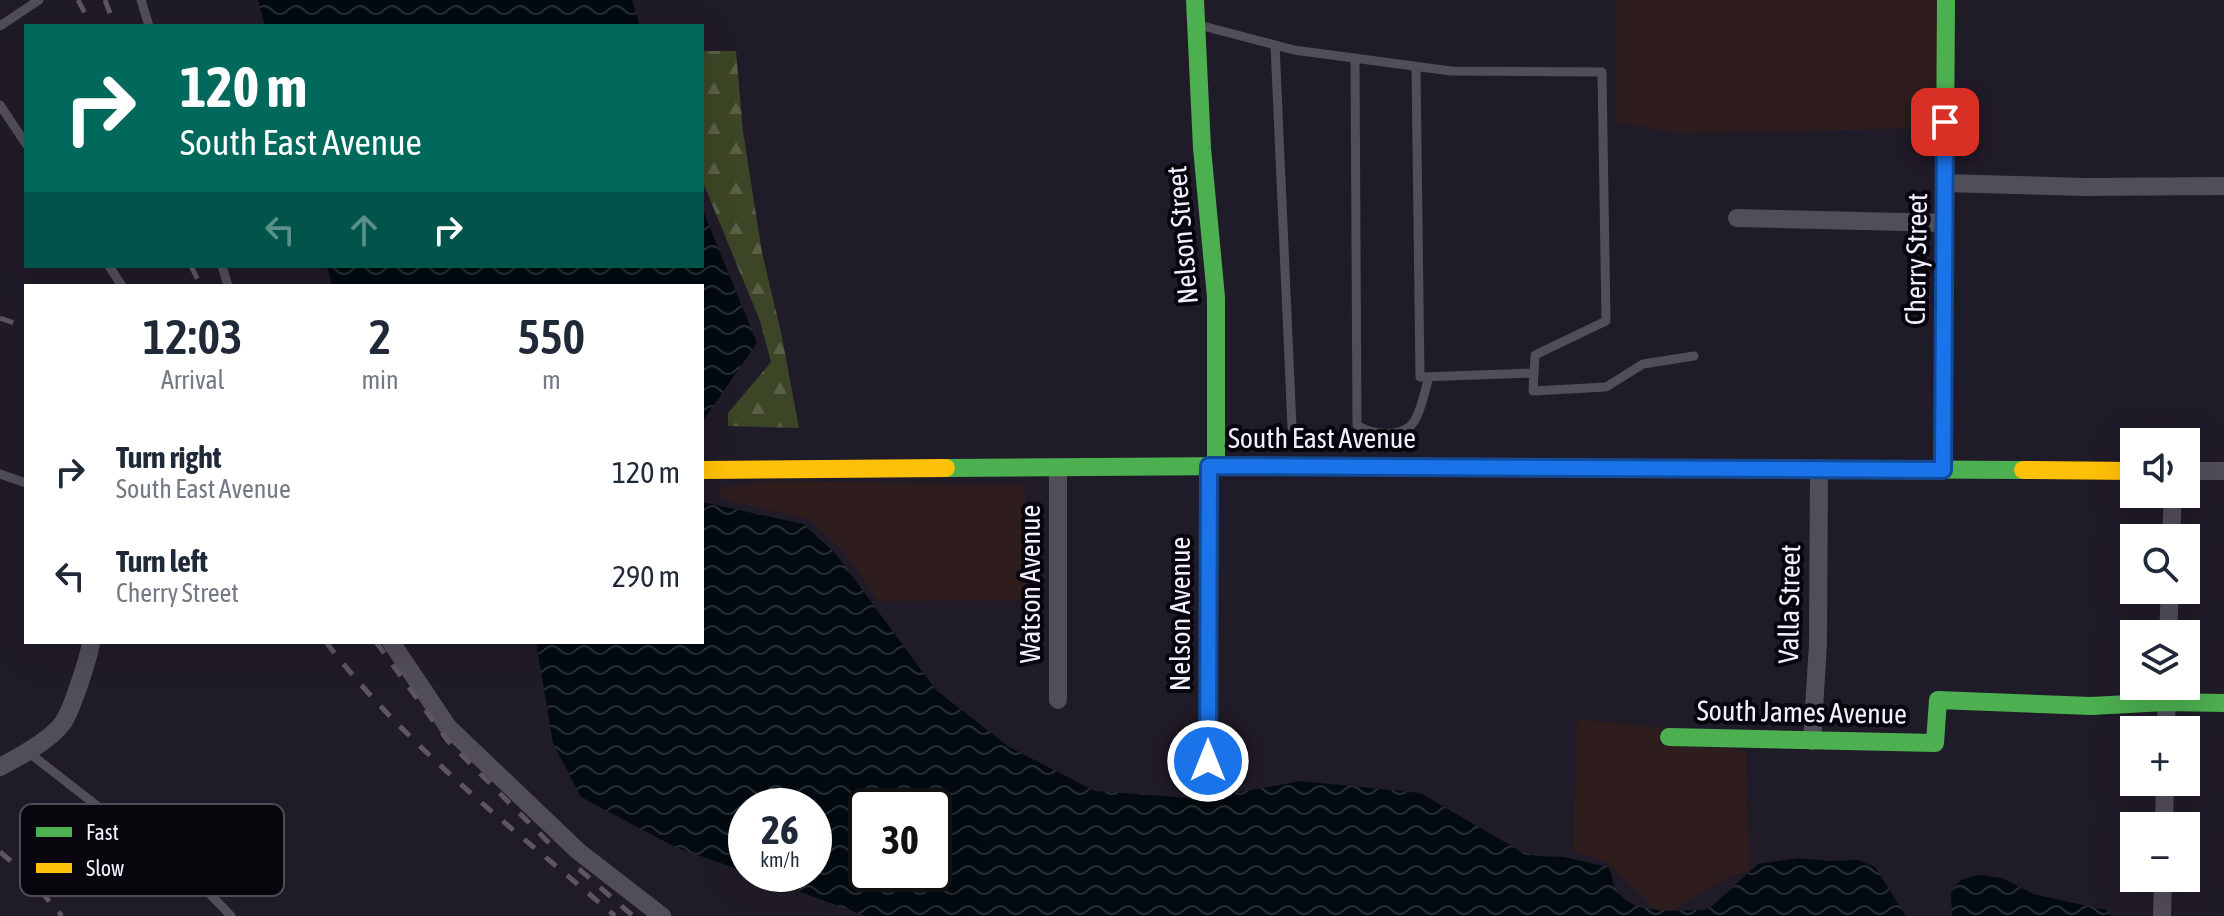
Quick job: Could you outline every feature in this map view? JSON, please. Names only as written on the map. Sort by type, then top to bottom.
[{"type":"street","name":"Nelson Street","points":[[1195,0],[1202,148],[1216,297],[1212,466]]},
{"type":"street","name":"Cherry Street","points":[[1943,470],[1946,0]]},
{"type":"street","points":[[1945,183],[2083,187],[2224,186]]},
{"type":"street","points":[[1737,218],[1944,223]]},
{"type":"street","name":"South East Avenue","points":[[704,470],[1212,466],[2120,471]]},
{"type":"street","name":"Nelson Avenue","points":[[1208,761],[1212,466]]},
{"type":"street","name":"Watson Avenue","points":[[1058,468],[1058,700]]},
{"type":"street","name":"Valla Street","points":[[1812,741],[1818,644],[1819,468]]},
{"type":"street","points":[[2200,471],[2224,471]]},
{"type":"street","points":[[0,767],[28,752],[62,724],[89,656],[91,644]]},
{"type":"street","points":[[392,644],[448,727],[578,851],[662,916]]},
{"type":"street","points":[[2200,699],[2224,703]]},
{"type":"street","name":"South James Avenue","points":[[1669,737],[1935,743],[1938,700],[2091,706],[2129,700]]},
{"type":"street","points":[[2162,916],[2163,892]]},
{"type":"lane","points":[[0,26],[39,0]]},
{"type":"lane","points":[[141,0],[148,24]]},
{"type":"lane","points":[[1196,24],[1275,45],[1416,67],[1451,71],[1602,72],[1606,321],[1535,355],[1533,391],[1606,387],[1643,364],[1694,356]]},
{"type":"lane","points":[[1275,45],[1292,427]]},
{"type":"lane","points":[[1355,58],[1357,425],[1366,431],[1382,434],[1404,430],[1415,422],[1429,377]]},
{"type":"lane","points":[[1416,67],[1420,377],[1534,373]]},
{"type":"lane","points":[[0,105],[24,141]]},
{"type":"lane","points":[[0,474],[24,482]]},
{"type":"lane","points":[[28,752],[95,804]]},
{"type":"lane","points":[[212,896],[231,916]]},
{"type":"shaded area","points":[[1617,0],[1937,0],[1937,113],[1909,128],[1815,131],[1676,133],[1617,122]]},
{"type":"shaded area","points":[[770,481],[1025,485],[1025,600],[880,601],[843,551],[809,519],[721,499],[721,487]]},
{"type":"shaded area","points":[[1577,719],[1675,729],[1659,729],[1659,746],[1746,751],[1750,871],[1729,877],[1663,916],[1606,862],[1573,851]]},
{"type":"green space","points":[[704,51],[736,51],[743,131],[762,253],[799,428],[728,426],[728,413],[771,362],[760,321],[704,185]]},
{"type":"water","points":[[258,0],[632,0],[639,24],[264,24]]},
{"type":"water","points":[[704,213],[757,343],[704,419],[704,284],[332,284],[328,268],[704,268]]},
{"type":"water","points":[[704,502],[803,524],[836,554],[936,690],[1009,747],[1095,791],[1202,799],[1301,781],[1420,793],[1522,852],[1608,867],[1615,888],[1625,899],[1634,905],[1657,910],[1704,910],[1711,907],[1758,864],[1799,858],[1858,860],[1875,867],[1906,916],[866,916],[800,892],[832,892],[832,788],[728,788],[728,866],[675,847],[581,797],[553,743],[536,644],[704,644]]},
{"type":"water","points":[[1978,875],[2002,878],[2033,894],[2106,910],[2111,916],[1952,916],[1951,892],[1961,880]]},
{"type":"railway","points":[[78,0],[91,24]]},
{"type":"railway","points":[[105,0],[114,24]]},
{"type":"railway","points":[[192,268],[200,284]]},
{"type":"railway","points":[[0,318],[24,326]]},
{"type":"railway","points":[[328,644],[358,681],[426,752],[615,916]]},
{"type":"railway","points":[[377,644],[448,741],[554,848]]},
{"type":"railway","points":[[0,852],[20,869]]},
{"type":"railway","points":[[579,869],[633,916]]},
{"type":"railway","points":[[45,896],[62,916]]},
{"type":"traffic: fast","points":[[1195,0],[1202,148],[1216,297],[1216,466]]},
{"type":"traffic: fast","points":[[1943,470],[1946,0]]},
{"type":"traffic: fast","points":[[946,468],[1238,466],[2023,470]]},
{"type":"traffic: fast","points":[[1669,737],[1935,743],[1938,700],[2091,706],[2224,703]]},
{"type":"traffic: slow","points":[[704,470],[946,468]]},
{"type":"traffic: slow","points":[[2023,470],[2120,471]]},
{"type":"route","points":[[1208,761],[1209,466],[1943,470],[1945,122]]}]
